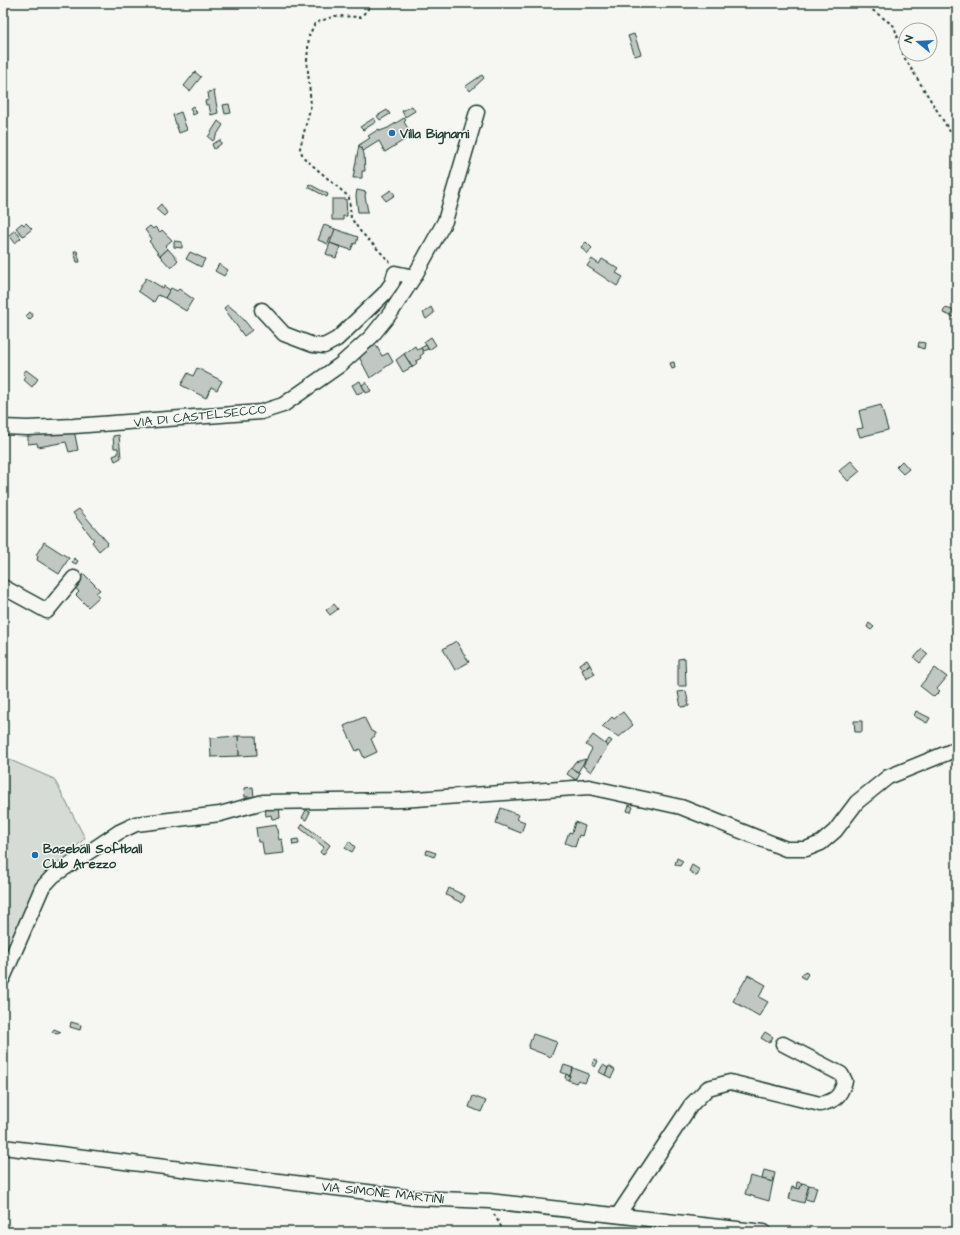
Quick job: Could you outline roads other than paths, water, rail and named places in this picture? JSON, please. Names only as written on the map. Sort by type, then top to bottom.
[{"type":"street","name":"VIA DI CASTELSECCO","points":[[3,427],[27,428],[74,426],[218,416],[261,412],[283,405],[340,364],[371,337],[392,311],[414,277],[445,221],[477,112]]},
{"type":"street","points":[[262,310],[284,334],[313,345],[324,346],[337,339],[384,294],[392,283],[395,273],[414,277]]},
{"type":"street","points":[[3,587],[47,611],[74,578]]},
{"type":"street","points":[[3,978],[42,888],[52,876],[119,832],[136,824],[220,814],[264,802],[401,800],[589,787],[681,807],[786,849],[806,849],[821,843],[835,831],[857,802],[888,777],[957,749]]},
{"type":"street","points":[[618,1215],[691,1105],[708,1088],[730,1082],[820,1104],[833,1101],[842,1091],[845,1081],[841,1074],[783,1044]]},
{"type":"street","name":"VIA SIMONE MARTINI","points":[[3,1147],[416,1198],[489,1201],[764,1232]]},
{"type":"place","name":"Villa Bignami","points":[[392,133]]},
{"type":"place","name":"Baseball Softball Club Arezzo","points":[[35,855]]}]
